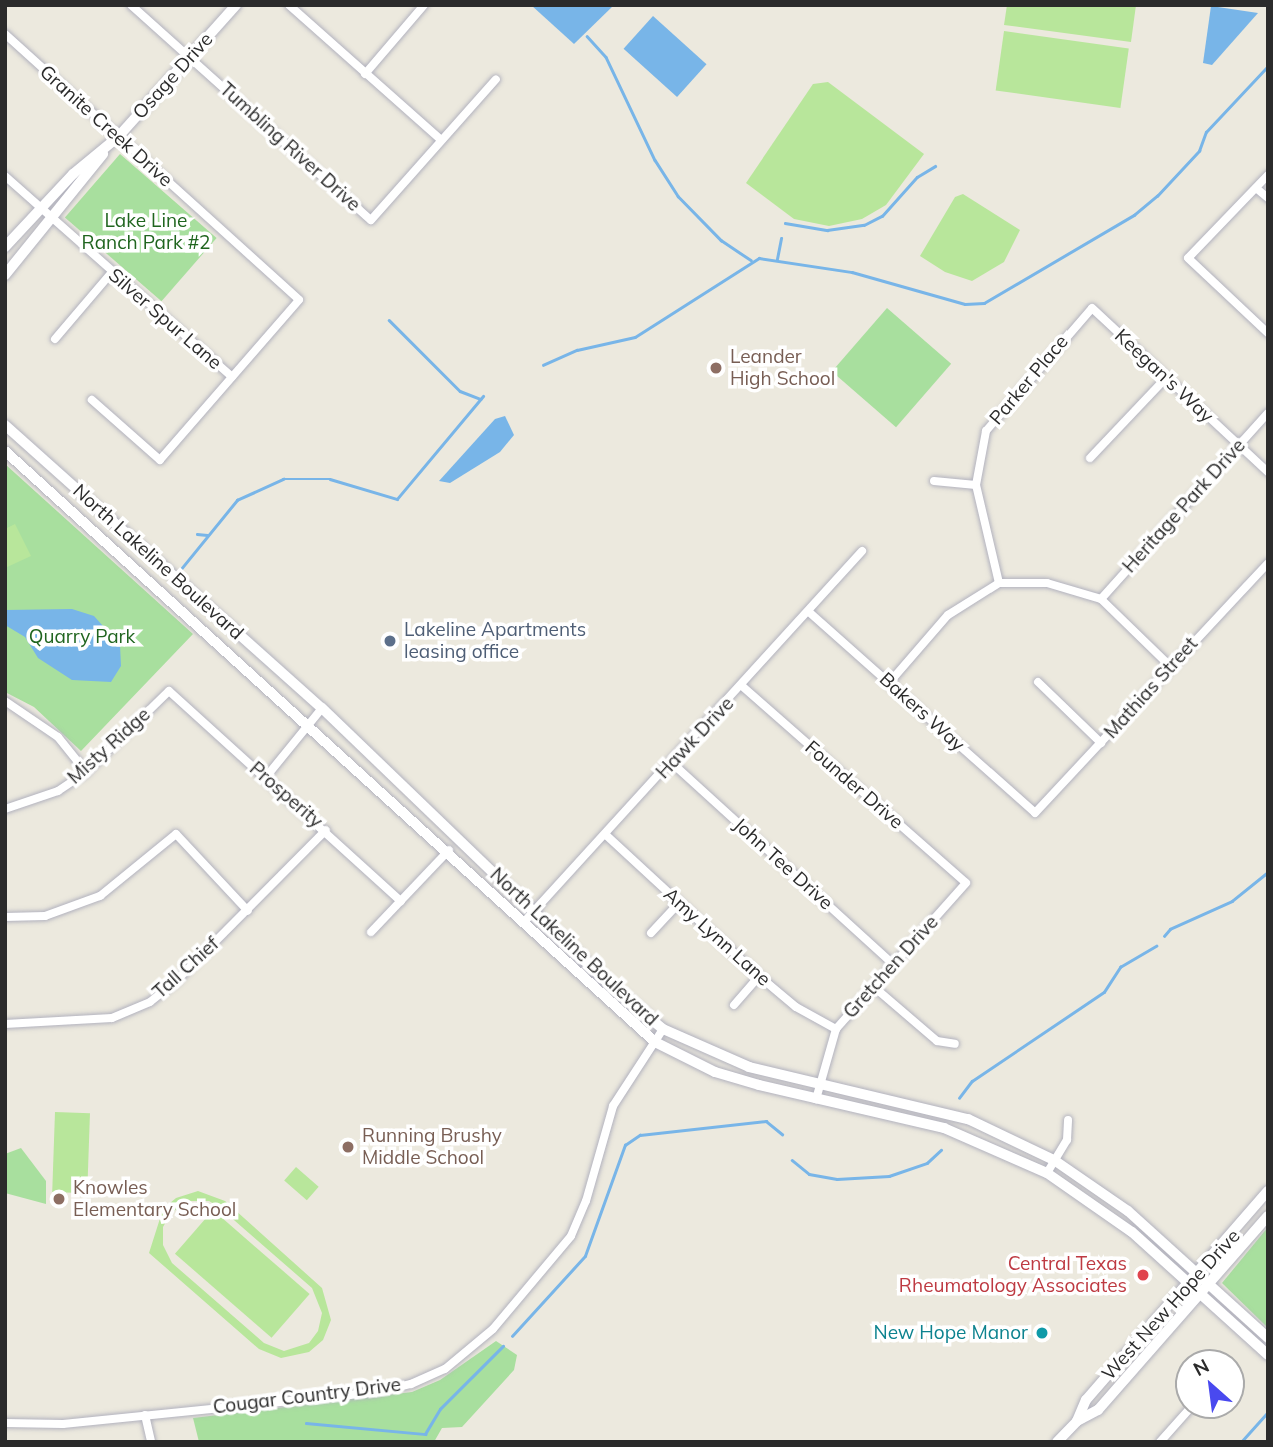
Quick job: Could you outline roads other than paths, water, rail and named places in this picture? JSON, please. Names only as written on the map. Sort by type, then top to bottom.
[{"type":"main road","name":"North Lakeline Boulevard","points":[[5,425],[323,708],[534,913],[663,1029],[748,1067],[968,1119],[1054,1160],[1128,1211],[1268,1338]]},
{"type":"main road","name":"North Lakeline Boulevard","points":[[5,451],[449,850],[602,999],[655,1042],[716,1072],[817,1099],[944,1128],[1047,1173],[1132,1232],[1268,1355]]},
{"type":"main road","name":"West New Hope Drive","points":[[1077,1421],[1086,1400],[1268,1191]]},
{"type":"main road","name":"West New Hope Drive","points":[[1057,1442],[1077,1421],[1098,1410],[1268,1216]]},
{"type":"street","name":"Tumbling River Drive","points":[[131,5],[371,220],[440,139],[496,79]]},
{"type":"street","name":"Osage Drive","points":[[5,247],[41,206],[118,137],[236,5]]},
{"type":"street","points":[[289,5],[440,139]]},
{"type":"street","points":[[365,74],[424,5]]},
{"type":"street","name":"Granite Creek Drive","points":[[5,34],[299,300],[159,460],[92,400]]},
{"type":"street","name":"Osage Drive","points":[[5,275],[55,218],[109,145]]},
{"type":"street","points":[[1268,175],[1188,258],[1268,333]]},
{"type":"street","name":"Silver Spur Lane","points":[[5,176],[232,377]]},
{"type":"street","points":[[1256,188],[1268,198]]},
{"type":"street","points":[[55,339],[112,272]]},
{"type":"street","name":"Keegan's Way","points":[[1092,307],[1165,379],[1268,472]]},
{"type":"street","name":"Parker Place","points":[[999,583],[976,485],[986,431],[1092,307]]},
{"type":"street","points":[[1090,458],[1165,379]]},
{"type":"street","name":"Heritage Park Drive","points":[[1101,599],[1268,413]]},
{"type":"street","points":[[934,481],[976,485]]},
{"type":"street","name":"Hawk Drive","points":[[524,922],[672,763],[862,551]]},
{"type":"street","name":"Mathias Street","points":[[1035,813],[1268,563]]},
{"type":"street","points":[[889,683],[948,615],[999,583],[1047,583],[1101,599],[1170,666]]},
{"type":"street","name":"Bakers Way","points":[[809,612],[1035,813]]},
{"type":"street","points":[[1038,682],[1101,743]]},
{"type":"street","name":"Founder Drive","points":[[742,686],[965,883]]},
{"type":"street","name":"Misty Ridge","points":[[5,809],[58,791],[86,772],[169,691]]},
{"type":"street","name":"Prosperity","points":[[169,691],[327,830],[401,901]]},
{"type":"street","points":[[5,701],[58,737],[86,772]]},
{"type":"street","points":[[266,777],[323,708]]},
{"type":"street","name":"John Tee Drive","points":[[672,763],[894,965]]},
{"type":"street","name":"Tall Chief","points":[[5,1024],[63,1023],[128,1013],[175,982],[327,830]]},
{"type":"street","points":[[5,917],[54,913],[100,896],[176,834],[248,911]]},
{"type":"street","name":"Amy Lynn Lane","points":[[606,835],[759,976],[796,1007],[836,1029]]},
{"type":"street","points":[[371,932],[449,850]]},
{"type":"street","name":"Gretchen Drive","points":[[817,1099],[836,1029],[965,883]]},
{"type":"street","points":[[651,933],[679,903]]},
{"type":"street","points":[[734,1005],[759,976]]},
{"type":"street","points":[[873,987],[937,1041],[955,1044]]},
{"type":"street","name":"Cougar Country Drive","points":[[5,1423],[63,1424],[392,1389],[429,1377],[460,1359],[493,1329],[571,1236],[586,1201],[607,1118],[663,1029]]},
{"type":"street","points":[[1047,1173],[1067,1140],[1068,1120]]},
{"type":"street","points":[[145,1415],[151,1442]]},
{"type":"street","points":[[1160,1442],[1181,1419]]},
{"type":"water","points":[[531,5],[614,5],[574,44]]},
{"type":"water","points":[[1211,6],[1258,13],[1212,65],[1203,63]]},
{"type":"water","points":[[653,16],[707,64],[677,97],[624,49]]},
{"type":"water","points":[[505,416],[514,435],[500,452],[450,483],[439,481],[495,419]]},
{"type":"water","points":[[72,609],[94,616],[120,645],[121,666],[111,682],[72,680],[38,658],[25,637],[5,625],[5,610]]},
{"type":"waterway","points":[[587,36],[606,57],[655,160],[678,196],[721,240],[751,260]]},
{"type":"waterway","points":[[543,365],[577,350],[635,337],[759,258],[852,272],[965,304],[984,303],[1134,215],[1157,196],[1199,151],[1206,132],[1268,66]]},
{"type":"waterway","points":[[785,223],[827,230],[864,225],[882,216],[917,177],[935,166]]},
{"type":"waterway","points":[[777,259],[781,238]]},
{"type":"waterway","points":[[389,320],[460,391],[481,399]]},
{"type":"waterway","points":[[181,569],[237,500],[283,479],[330,479],[397,499],[483,396]]},
{"type":"waterway","points":[[197,534],[207,535]]},
{"type":"waterway","points":[[1164,936],[1170,929],[1232,901],[1268,872]]},
{"type":"waterway","points":[[959,1098],[972,1081],[1104,992],[1120,967],[1156,946]]},
{"type":"waterway","points":[[512,1336],[585,1256],[625,1145],[640,1135],[766,1121],[782,1134]]},
{"type":"waterway","points":[[792,1160],[809,1174],[837,1179],[889,1176],[927,1163],[941,1150]]},
{"type":"waterway","points":[[425,1434],[440,1409],[503,1346]]},
{"type":"waterway","points":[[1241,1442],[1268,1412]]},
{"type":"waterway","points":[[306,1423],[425,1434]]},
{"type":"place","name":"Leander High School","points":[[716,368]]},
{"type":"place","name":"Lakeline Apartments leasing office","points":[[390,641]]},
{"type":"place","name":"Running Brushy Middle School","points":[[348,1147]]},
{"type":"place","name":"Knowles Elementary School","points":[[59,1199]]},
{"type":"place","name":"Central Texas Rheumatology Associates","points":[[1143,1275]]},
{"type":"place","name":"New Hope Manor","points":[[1042,1333]]},
{"type":"park label","name":"Lake Line Ranch Park #2","points":[[146,232]]},
{"type":"park label","name":"Quarry Park","points":[[82,637]]}]
